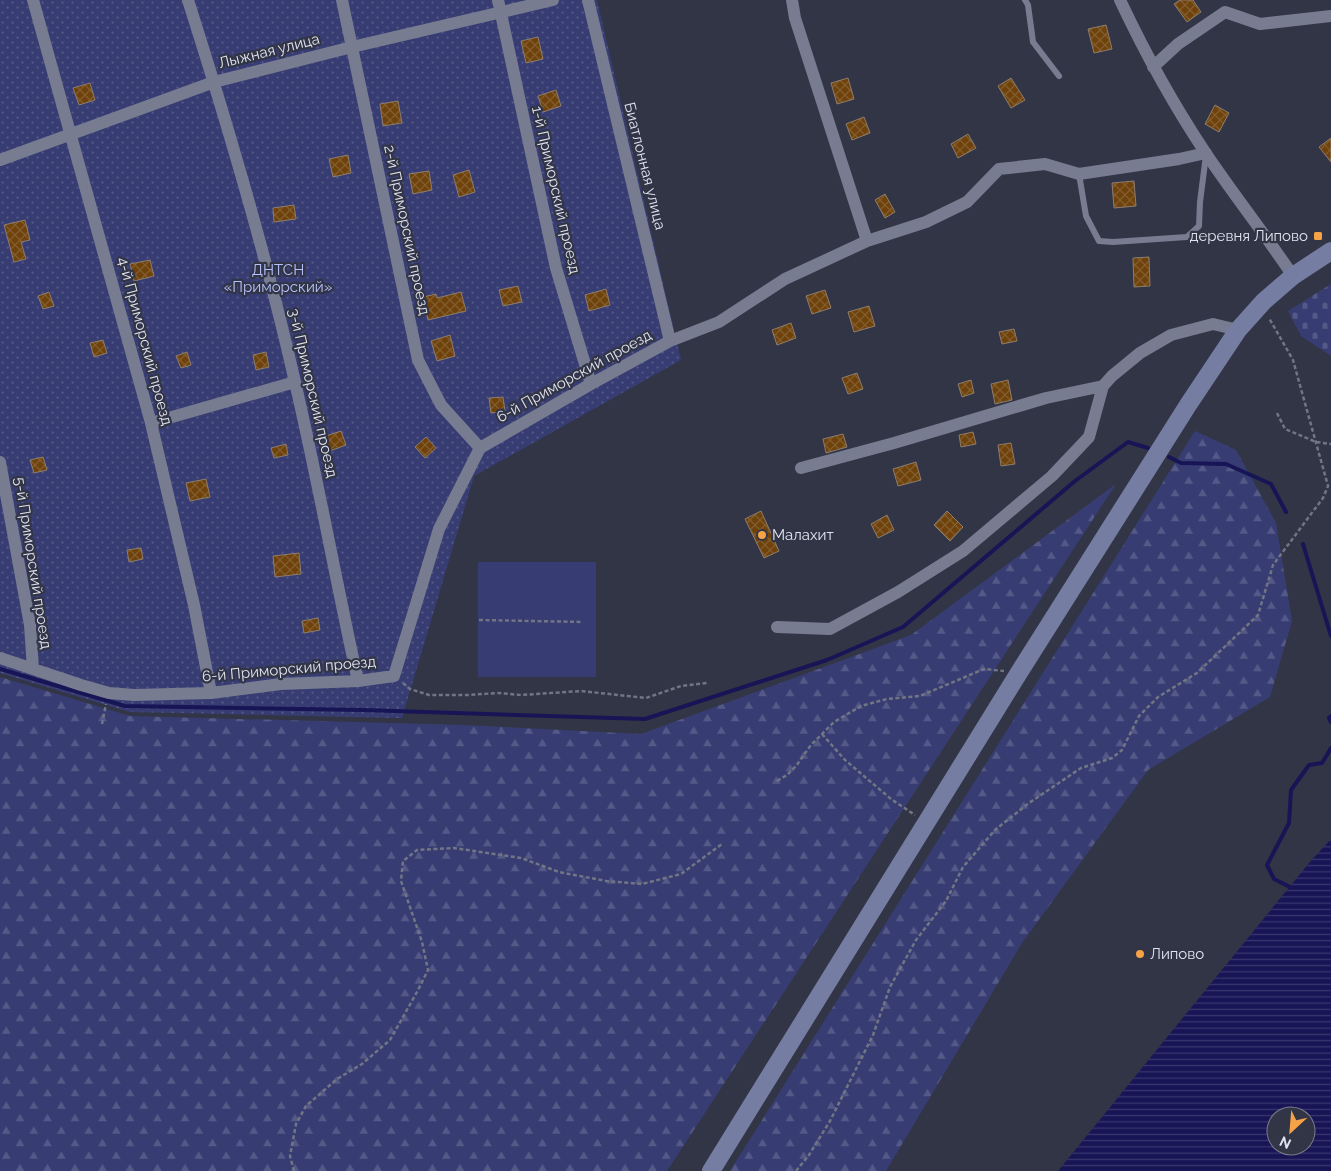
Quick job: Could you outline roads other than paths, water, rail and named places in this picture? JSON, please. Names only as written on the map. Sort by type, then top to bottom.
[{"type":"main road","points":[[711,1171],[1020,671],[1188,405],[1238,330],[1264,301],[1294,276],[1331,252]]},
{"type":"street","name":"4-й Приморский проезд","points":[[33,0],[151,423],[194,605],[211,693]]},
{"type":"street","name":"3-й Приморский проезд","points":[[188,0],[262,246],[295,382],[358,681]]},
{"type":"street","name":"2-й Приморский проезд","points":[[342,0],[418,360],[441,406],[480,448]]},
{"type":"street","name":"1-й Приморский проезд","points":[[498,0],[556,268],[591,384]]},
{"type":"street","name":"Лыжная улица","points":[[0,160],[214,82],[352,47],[554,0]]},
{"type":"street","name":"Биатлонная улица","points":[[588,0],[670,341]]},
{"type":"street","points":[[792,0],[795,18],[867,241]]},
{"type":"street","points":[[1120,0],[1153,68],[1206,153],[1294,276]]},
{"type":"street","points":[[1153,68],[1178,44],[1225,12],[1232,0]]},
{"type":"street","points":[[1225,12],[1260,24],[1331,16]]},
{"type":"street","points":[[1079,174],[1179,159],[1206,153]]},
{"type":"street","name":"6-й Приморский проезд","points":[[0,658],[109,693],[134,695],[211,693],[281,684],[358,681],[394,676],[439,529],[480,448],[670,341],[719,322],[785,279],[867,241],[926,222],[967,202],[999,170],[1045,164],[1079,174]]},
{"type":"street","points":[[777,627],[830,630],[898,592],[963,551],[1052,476],[1089,438],[1103,386],[1140,352],[1172,336],[1213,324],[1238,330]]},
{"type":"street","points":[[151,423],[295,382]]},
{"type":"street","points":[[801,468],[894,443],[1046,398],[1103,386]]},
{"type":"street","name":"5-й Приморский проезд","points":[[0,462],[30,626],[33,669]]},
{"type":"lane","points":[[1025,0],[1028,5],[1033,42],[1059,76]]},
{"type":"lane","points":[[1079,174],[1086,216],[1099,241],[1113,242],[1187,236],[1199,226],[1206,153]]},
{"type":"waterway","points":[[0,669],[125,706],[363,710],[645,719],[827,660],[903,627],[1075,481],[1128,442],[1148,448]]},
{"type":"waterway","points":[[1169,457],[1181,463],[1226,464],[1271,484],[1286,512]]},
{"type":"waterway","points":[[1303,544],[1331,636]]},
{"type":"waterway","points":[[1331,716],[1329,718],[1331,722]]},
{"type":"waterway","points":[[1290,887],[1274,879],[1267,865],[1289,823],[1291,790],[1309,765],[1322,763],[1331,748]]},
{"type":"place","name":"деревня Липово","points":[[1318,236]]},
{"type":"place","name":"Малахит","points":[[762,535]]},
{"type":"place","name":"Липово","points":[[1140,954]]},
{"type":"park label","name":"ДНТСН «Приморский»","points":[[278,278]]}]
